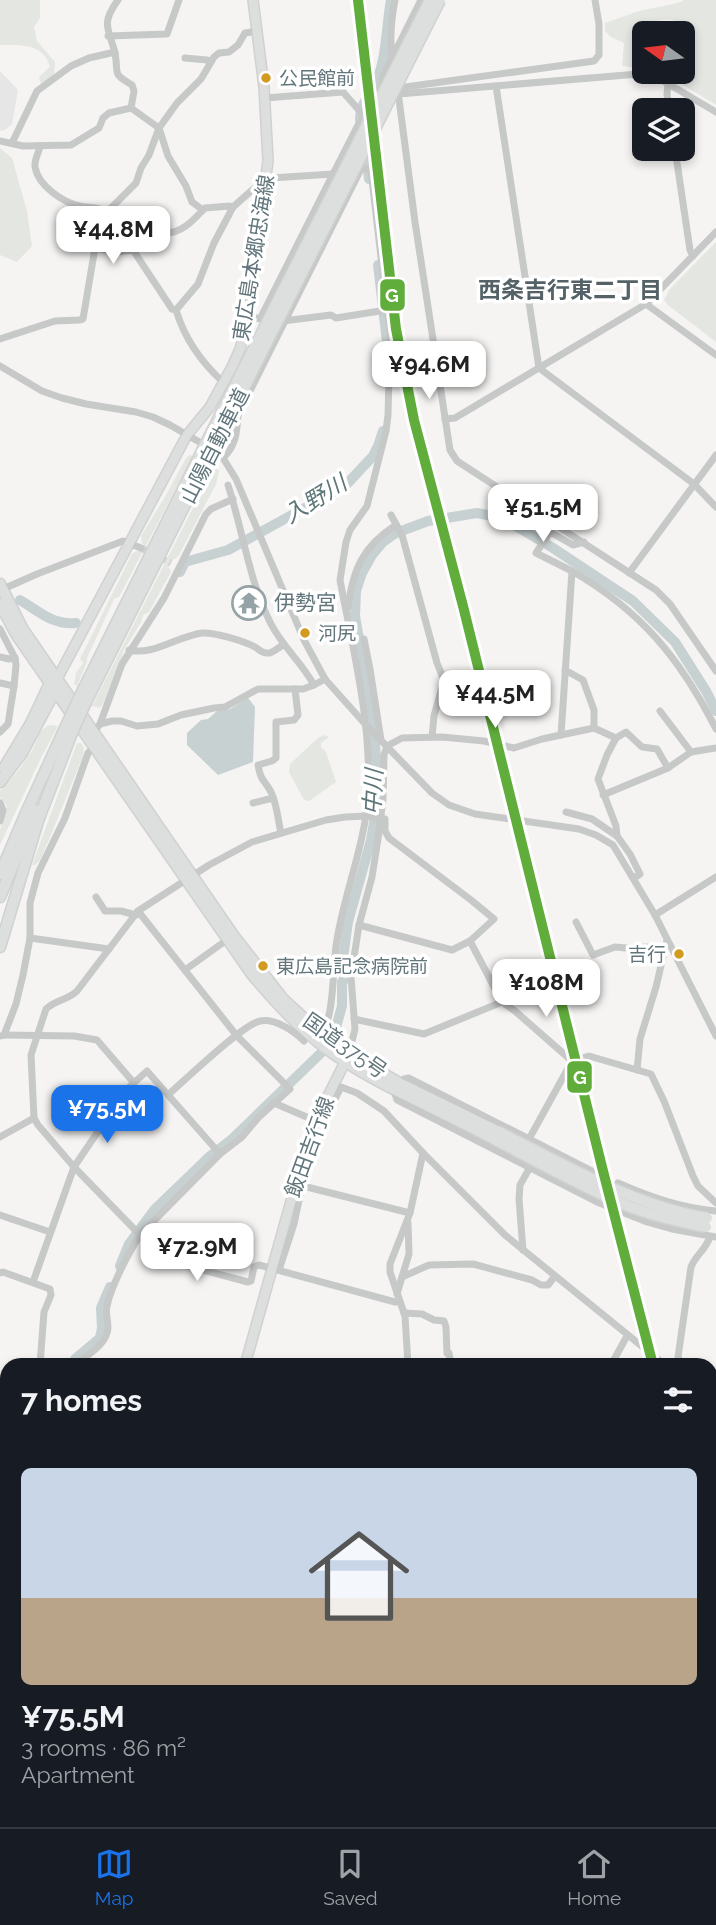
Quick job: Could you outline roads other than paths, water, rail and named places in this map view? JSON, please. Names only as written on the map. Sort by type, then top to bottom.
[{"type":"highway","name":"山陽自動車道","points":[[0,874],[68,730],[430,0]]},
{"type":"highway","name":"山陽自動車道","points":[[205,455],[440,0]]},
{"type":"highway","name":"国道375号","points":[[1,588],[54,685],[94,747],[269,983],[331,1047],[399,1087],[495,1135],[589,1188],[629,1206],[671,1220],[712,1228]]},
{"type":"highway","name":"国道375号","points":[[0,604],[16,634],[54,685],[97,728],[228,939],[264,989],[300,1032],[321,1037]]},
{"type":"highway","points":[[0,774],[54,685]]},
{"type":"highway","points":[[0,782],[22,753],[54,685]]},
{"type":"highway","name":"山陽自動車道","points":[[0,897],[68,730]]},
{"type":"highway","points":[[0,947],[68,730]]},
{"type":"highway","points":[[0,869],[10,850]]},
{"type":"main road","name":"東広島本郷忠海線","points":[[54,685],[187,435],[210,407],[240,349],[249,316],[268,160],[265,99],[254,0]]},
{"type":"main road","name":"飯田吉行線","points":[[247,1358],[275,1269],[310,1135],[347,1057]]},
{"type":"street","points":[[118,0],[106,26],[118,75],[132,85],[134,91],[131,108]]},
{"type":"street","points":[[108,36],[167,34],[179,0]]},
{"type":"street","points":[[395,0],[391,21],[392,60],[450,450],[457,461],[656,590],[670,604],[716,671]]},
{"type":"street","points":[[260,319],[345,153],[360,117],[382,85],[384,74],[421,0]]},
{"type":"street","points":[[398,91],[594,61],[599,55],[598,12],[595,0]]},
{"type":"street","points":[[0,339],[55,321],[83,318],[95,247],[107,212],[136,183],[159,128],[185,93],[201,79],[219,52],[229,52],[246,33],[258,31]]},
{"type":"street","points":[[12,143],[37,91],[89,58],[114,52]]},
{"type":"street","points":[[185,58],[211,62]]},
{"type":"street","points":[[398,91],[632,75]]},
{"type":"street","points":[[668,98],[668,84],[716,112]]},
{"type":"street","points":[[496,86],[539,368],[694,484],[716,507]]},
{"type":"street","points":[[265,99],[343,92],[360,117]]},
{"type":"street","points":[[131,108],[159,128],[168,156],[192,202],[203,210]]},
{"type":"street","points":[[0,141],[23,146],[71,145],[99,128],[108,114],[131,108]]},
{"type":"street","points":[[40,146],[35,168],[50,191],[63,200],[69,200],[73,205],[98,208],[107,212]]},
{"type":"street","points":[[321,1037],[330,1010],[341,918],[367,816],[368,797],[369,756],[366,725],[340,580],[343,554],[350,530],[367,506],[387,423],[392,352],[384,311],[371,171],[345,153]]},
{"type":"street","points":[[677,161],[693,256]]},
{"type":"street","points":[[223,458],[230,452],[236,436],[238,415],[365,168]]},
{"type":"street","points":[[176,310],[198,284],[214,243],[233,207],[267,179],[333,174]]},
{"type":"street","points":[[95,247],[117,252],[134,250],[143,236],[185,228],[205,208],[233,207]]},
{"type":"street","points":[[445,419],[456,418],[646,303],[716,232]]},
{"type":"street","points":[[134,250],[172,309],[176,310],[186,337],[198,356],[223,382]]},
{"type":"street","points":[[646,303],[716,355]]},
{"type":"street","points":[[249,316],[260,319],[263,323],[331,315],[336,318],[384,311]]},
{"type":"street","points":[[0,366],[52,394],[86,404],[153,417],[223,458],[236,479],[304,640],[325,679],[432,793],[449,805],[475,814],[579,829],[613,845],[655,915],[716,1036]]},
{"type":"street","points":[[629,573],[716,455]]},
{"type":"street","points":[[228,485],[259,596],[283,645],[305,669],[314,685]]},
{"type":"street","points":[[97,728],[129,650],[164,598],[175,564],[206,514],[233,499]]},
{"type":"street","points":[[533,509],[532,517],[549,533],[573,545],[584,542]]},
{"type":"street","points":[[391,515],[398,528],[444,680],[434,716],[432,737]]},
{"type":"street","points":[[346,610],[353,576],[364,554],[384,533],[398,528]]},
{"type":"street","points":[[549,533],[536,553],[572,571],[617,600],[639,618],[670,653],[703,703],[716,729]]},
{"type":"street","points":[[1,588],[124,541],[141,548]]},
{"type":"street","points":[[561,735],[572,571]]},
{"type":"street","points":[[0,629],[15,658],[15,686],[8,724],[0,732]]},
{"type":"street","points":[[129,650],[132,652],[156,648],[203,633],[239,641],[263,653],[283,645]]},
{"type":"street","points":[[347,1057],[355,1029],[351,977],[359,925],[372,877],[380,818],[384,755],[384,743],[363,639]]},
{"type":"street","points":[[0,657],[15,658]]},
{"type":"street","points":[[565,670],[583,680],[594,710],[594,729]]},
{"type":"street","points":[[97,728],[112,721],[136,726],[158,724],[181,715],[225,707],[258,689],[295,689],[314,685],[325,679]]},
{"type":"street","points":[[0,683],[15,686]]},
{"type":"street","points":[[281,833],[270,789],[261,779],[258,765],[276,758],[276,722],[294,720],[298,715],[295,689]]},
{"type":"street","points":[[660,711],[691,752]]},
{"type":"street","points":[[384,743],[402,738],[442,737],[484,741],[514,748],[594,729],[616,738]]},
{"type":"street","points":[[617,836],[616,826],[598,779],[616,738],[626,732],[642,747],[657,749],[668,768]]},
{"type":"street","points":[[94,747],[88,753],[65,818],[38,873],[30,903],[30,938],[16,1004],[2,1036],[74,1036],[97,1040],[134,1083]]},
{"type":"street","points":[[603,795],[668,768],[691,752],[716,748]]},
{"type":"street","points":[[253,803],[273,798]]},
{"type":"street","points":[[0,803],[3,810],[0,821]]},
{"type":"street","points":[[566,812],[592,819],[617,836],[640,874],[634,878]]},
{"type":"street","points":[[359,925],[452,950],[470,941],[494,919],[389,838],[385,831],[385,819],[367,816],[326,820],[252,842],[189,877],[137,913],[72,996],[46,1009],[31,1063],[34,1118],[41,1131],[74,1167],[137,1232],[173,1262],[248,1282],[251,1281],[256,1266],[395,1302],[399,1298],[409,1255],[409,1216]]},
{"type":"street","points":[[29,870],[38,873]]},
{"type":"street","points":[[655,915],[716,877]]},
{"type":"street","points":[[85,1358],[106,1336],[106,1307],[137,1232],[217,1151],[242,1137],[290,1089],[237,1036],[137,913],[105,911],[96,897]]},
{"type":"street","points":[[576,922],[593,955],[615,947],[665,949]]},
{"type":"street","points":[[30,938],[109,949]]},
{"type":"street","points":[[185,970],[228,939]]},
{"type":"street","points":[[637,1070],[640,1039],[667,940]]},
{"type":"street","points":[[470,941],[502,1002],[572,1062]]},
{"type":"street","points":[[354,1019],[424,1034],[502,1002]]},
{"type":"street","points":[[169,1094],[237,1036],[260,1021],[300,1032],[304,1041]]},
{"type":"street","points":[[523,1250],[519,1199],[520,1185],[529,1169],[529,1139],[572,1062],[589,1056],[651,1074],[698,1186],[716,1203]]},
{"type":"street","points":[[33,1282],[74,1167],[126,1090],[148,1071],[217,1151]]},
{"type":"street","points":[[585,1195],[596,1173],[409,1078],[404,1079],[395,1094],[397,1100],[529,1169],[625,1214],[695,1234],[712,1228]]},
{"type":"street","points":[[274,1103],[323,1124],[341,1087],[357,1093],[384,1111],[495,1225],[655,1358]]},
{"type":"street","points":[[0,1137],[34,1118]]},
{"type":"street","points":[[407,1358],[404,1313],[390,1272],[390,1264],[409,1216],[423,1153]]},
{"type":"street","points":[[618,1183],[653,1199],[699,1210],[716,1211]]},
{"type":"street","points":[[298,1185],[409,1216]]},
{"type":"street","points":[[647,1222],[653,1199]]},
{"type":"street","points":[[695,1234],[699,1210]]},
{"type":"street","points":[[0,1215],[50,1232]]},
{"type":"street","points":[[678,1358],[691,1267],[695,1258],[706,1247],[712,1228]]},
{"type":"street","points":[[402,1278],[435,1264],[473,1264],[532,1280],[541,1285],[548,1285],[555,1276]]},
{"type":"street","points":[[0,1273],[50,1289],[51,1295],[44,1312],[41,1358]]},
{"type":"street","points":[[404,1313],[422,1314],[444,1321],[450,1358]]},
{"type":"street","points":[[615,1358],[627,1336]]},
{"type":"waterway","name":"入野川","points":[[360,120],[363,106],[382,64],[391,0]]},
{"type":"waterway","name":"入野川","points":[[364,143],[369,179]]},
{"type":"waterway","name":"入野川","points":[[378,265],[389,359],[387,367]]},
{"type":"waterway","name":"入野川","points":[[180,572],[185,562],[228,550],[345,486],[373,456],[383,431]]},
{"type":"waterway","name":"中川","points":[[120,1266],[129,1244],[155,1209],[321,1053],[335,1031],[342,1006],[343,958],[348,922],[371,840],[377,805],[373,718],[355,616],[356,591],[362,573],[383,542],[396,533],[428,521],[477,513],[502,518],[633,601],[675,642],[716,711]]},
{"type":"waterway","name":"入野川","points":[[20,600],[53,620],[76,623]]},
{"type":"waterway","name":"中川","points":[[76,1358],[100,1338],[101,1308],[110,1287]]},
{"type":"tunnel","points":[[141,548],[171,563]]},
{"type":"place","name":"公民館前","points":[[266,78]]},
{"type":"place","name":"伊勢宮","points":[[249,603]]},
{"type":"place","name":"河尻","points":[[305,633]]},
{"type":"place","name":"吉行","points":[[679,954]]},
{"type":"place","name":"東広島記念病院前","points":[[263,966]]},
{"type":"district","name":"西条吉行東二丁目","points":[[570,290]]}]
